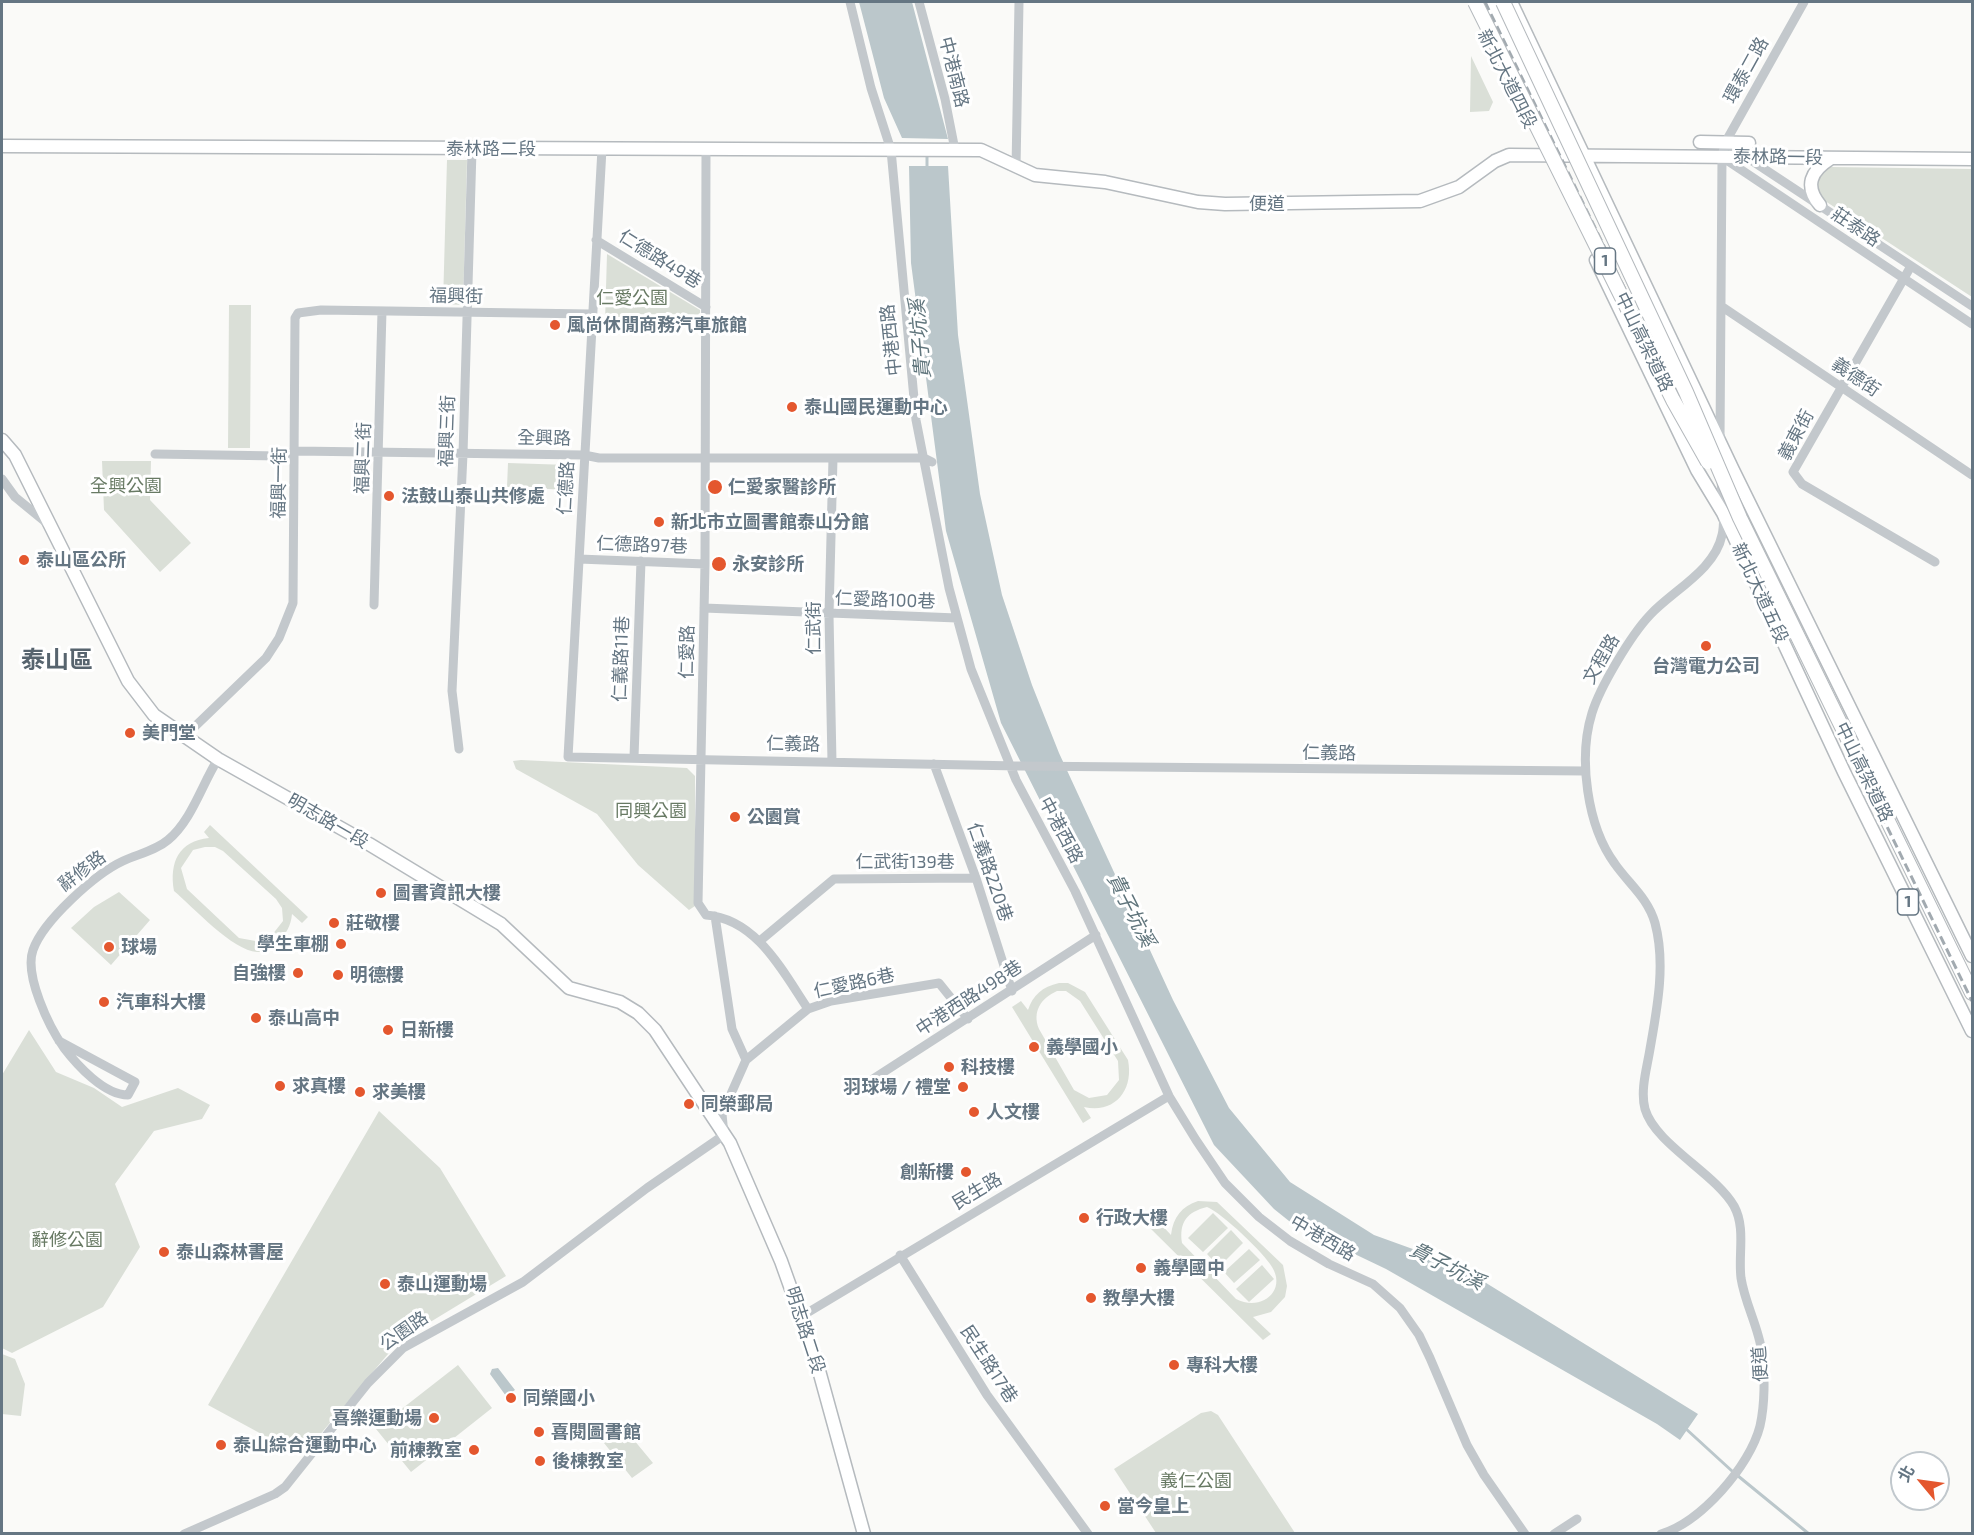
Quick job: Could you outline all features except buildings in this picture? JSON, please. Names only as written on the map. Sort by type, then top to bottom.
[{"type":"highway","name":"中山高架道路","points":[[1474,2],[1672,400],[1740,518]]},
{"type":"highway","points":[[1488,2],[1557,142],[1584,157]]},
{"type":"highway","name":"中山高架道路","points":[[1503,2],[1686,392],[1740,518],[1972,993]]},
{"type":"highway","points":[[1546,156],[1557,142]]},
{"type":"main road","name":"新北大道四段","points":[[1468,2],[1546,156]]},
{"type":"main road","name":"新北大道四段","points":[[1511,2],[1584,157]]},
{"type":"main road","name":"泰林路一段","points":[[1700,142],[1749,143]]},
{"type":"main road","name":"泰林路二段","points":[[2,146],[472,150],[706,148],[981,150]]},
{"type":"main road","name":"便道","points":[[981,150],[1016,168],[1053,179],[1105,182],[1198,202],[1394,204],[1437,197],[1459,187],[1495,161],[1509,155],[1546,156]]},
{"type":"main road","points":[[1546,156],[1584,157]]},
{"type":"main road","name":"新北大道五段","points":[[1546,156],[1697,470],[1723,513],[1831,743],[1972,1031]]},
{"type":"main road","name":"新北大道五段","points":[[1584,157],[1720,443],[1972,956]]},
{"type":"main road","name":"泰林路一段","points":[[1584,157],[1972,159]]},
{"type":"main road","points":[[1820,205],[1812,196],[1812,176],[1817,168],[1831,158]]},
{"type":"main road","points":[[1628,326],[1637,331],[1648,329],[1658,312]]},
{"type":"main road","name":"明志路一段","points":[[2,440],[15,455],[128,681],[154,715],[218,759],[386,854],[501,924],[569,988],[610,998],[638,1013],[661,1038],[724,1135]]},
{"type":"main road","points":[[1831,743],[1838,726],[1845,722],[1853,723],[1865,735]]},
{"type":"main road","name":"明志路二段","points":[[724,1135],[752,1191],[802,1316],[864,1533]]},
{"type":"street","name":"中港西路","points":[[850,2],[871,88],[896,150],[905,320],[916,420],[928,460],[949,588],[971,669],[1169,1096],[1225,1183],[1259,1217],[1290,1241],[1329,1264],[1373,1284],[1400,1308],[1426,1350],[1467,1445],[1484,1475],[1525,1533]]},
{"type":"street","name":"中港南路","points":[[919,2],[945,99],[952,150]]},
{"type":"street","points":[[1016,168],[1019,2]]},
{"type":"street","name":"環泰二路","points":[[1722,157],[1725,143],[1804,2]]},
{"type":"street","name":"莊泰路","points":[[1725,143],[1972,306]]},
{"type":"street","name":"仁愛路","points":[[706,148],[703,758],[698,903],[706,915],[715,916]]},
{"type":"street","name":"仁德路","points":[[568,757],[602,149]]},
{"type":"street","name":"福興三街","points":[[459,749],[452,691],[463,454],[472,150]]},
{"type":"street","name":"莊泰路","points":[[1722,157],[1972,324]]},
{"type":"street","name":"文程路","points":[[1699,1169],[1658,1130],[1646,1110],[1645,1076],[1657,1006],[1659,940],[1647,902],[1617,868],[1601,842],[1584,752],[1588,725],[1599,695],[1648,616],[1701,569],[1714,554],[1722,536],[1720,443],[1722,157]]},
{"type":"street","name":"仁德路49巷","points":[[596,240],[706,307]]},
{"type":"street","name":"義東街","points":[[1911,266],[1795,467],[1794,477],[1802,484],[1935,562]]},
{"type":"street","name":"義德街","points":[[1721,306],[1972,476]]},
{"type":"street","name":"福興一街","points":[[184,737],[258,668],[279,638],[293,603],[296,451],[295,318],[302,310],[321,310]]},
{"type":"street","name":"福興街","points":[[321,310],[591,314]]},
{"type":"street","name":"福興二街","points":[[374,605],[380,453],[382,312]]},
{"type":"street","name":"全興路","points":[[155,454],[280,456],[296,451],[584,455],[599,458],[928,460]]},
{"type":"street","name":"仁武街","points":[[832,762],[830,615],[833,458]]},
{"type":"street","points":[[2,479],[23,505],[48,524]]},
{"type":"street","name":"仁德路97巷","points":[[579,559],[705,564]]},
{"type":"street","name":"仁義路11巷","points":[[634,758],[641,561]]},
{"type":"street","name":"仁愛路100巷","points":[[704,608],[830,615],[957,618]]},
{"type":"street","name":"仁義路","points":[[568,757],[1014,766],[1586,771]]},
{"type":"street","name":"辭修路","points":[[58,1041],[135,1082],[128,1095],[85,1075],[58,1041],[37,996],[33,950],[64,905],[122,861],[168,841],[183,823],[218,759]]},
{"type":"street","name":"仁義路220巷","points":[[934,764],[976,878],[1012,991]]},
{"type":"street","name":"仁武街139巷","points":[[761,940],[834,879],[976,878]]},
{"type":"street","points":[[715,916],[761,940],[808,1010]]},
{"type":"street","points":[[715,916],[732,1029],[746,1060],[722,1114],[724,1135]]},
{"type":"street","name":"中港西路498巷","points":[[859,1088],[1096,935]]},
{"type":"street","name":"仁愛路6巷","points":[[746,1060],[808,1010],[831,1001],[939,983],[968,1019]]},
{"type":"street","name":"民生路","points":[[802,1316],[900,1255],[1169,1096]]},
{"type":"street","name":"公園路","points":[[184,1533],[275,1494],[285,1487],[368,1383],[403,1348],[523,1282],[647,1188],[724,1135]]},
{"type":"street","name":"便道","points":[[1661,1533],[1690,1522],[1706,1509],[1729,1481],[1749,1451],[1760,1426],[1763,1356],[1742,1283],[1741,1226],[1734,1206],[1699,1169]]},
{"type":"street","name":"民生路17巷","points":[[900,1255],[987,1395],[1089,1533]]},
{"type":"street","points":[[1554,1533],[1577,1519]]},
{"type":"green space","points":[[1471,56],[1493,102],[1489,111],[1470,112]]},
{"type":"green space","points":[[447,160],[467,160],[463,305],[443,304]]},
{"type":"green space","points":[[1823,168],[1972,169],[1972,297],[1822,199],[1817,193],[1816,175]]},
{"type":"green space","name":"仁愛公園","points":[[607,254],[700,310],[700,323],[605,322]]},
{"type":"green space","points":[[229,305],[251,305],[250,448],[228,448]]},
{"type":"green space","name":"全興公園","points":[[102,461],[151,461],[150,500],[191,543],[160,572],[104,510]]},
{"type":"green space","points":[[508,463],[569,465],[568,490],[507,487]]},
{"type":"green space","name":"同興公園","points":[[513,761],[687,768],[695,776],[695,906],[689,910],[638,865],[597,814],[516,769]]},
{"type":"green space","points":[[210,825],[308,917],[302,923],[292,914],[286,933],[266,951],[247,950],[225,936],[174,891],[173,871],[178,855],[190,843],[209,838],[204,832]],"holes":[[[215,847],[223,851],[276,899],[282,908],[283,921],[272,935],[261,942],[239,938],[187,889],[181,868],[193,850]]]},
{"type":"green space","name":"球場","points":[[119,892],[150,920],[111,965],[71,928],[94,907]]},
{"type":"green space","points":[[1068,983],[1085,992],[1128,1060],[1128,1081],[1120,1097],[1105,1107],[1084,1107],[1091,1118],[1083,1123],[1012,1007],[1021,1001],[1028,1010],[1039,992],[1053,985]],"holes":[[[1066,991],[1080,1001],[1118,1061],[1119,1080],[1107,1095],[1089,1098],[1074,1090],[1039,1029],[1037,1023],[1039,1006],[1051,994]]]},
{"type":"green space","name":"辭修公園","points":[[29,1030],[56,1072],[94,1088],[122,1107],[178,1088],[210,1105],[202,1119],[154,1131],[115,1184],[140,1247],[103,1307],[12,1353],[2,1348],[2,1075]]},
{"type":"green space","name":"泰山運動場","points":[[379,1111],[440,1168],[506,1276],[399,1341],[302,1456],[208,1405]]},
{"type":"green space","points":[[1217,1202],[1283,1265],[1287,1286],[1285,1297],[1271,1312],[1253,1317],[1271,1334],[1263,1340],[1149,1227],[1157,1220],[1171,1235],[1176,1218],[1192,1203]],"holes":[[[1207,1207],[1242,1234],[1272,1267],[1276,1276],[1276,1284],[1269,1297],[1254,1303],[1236,1299],[1182,1243],[1182,1229],[1186,1219],[1194,1212]]]},
{"type":"green space","points":[[1213,1213],[1228,1228],[1203,1252],[1188,1238]]},
{"type":"green space","points":[[1231,1230],[1243,1243],[1219,1267],[1207,1254]]},
{"type":"green space","points":[[1249,1249],[1260,1260],[1234,1283],[1224,1272]]},
{"type":"green space","points":[[1262,1265],[1274,1279],[1249,1302],[1236,1289]]},
{"type":"green space","points":[[2,1354],[15,1359],[25,1384],[21,1416],[2,1414]]},
{"type":"green space","name":"喜樂運動場","points":[[458,1365],[492,1408],[411,1472],[376,1429]]},
{"type":"green space","name":"義仁公園","points":[[1211,1411],[1218,1415],[1295,1533],[1156,1533],[1114,1469],[1201,1413]]},
{"type":"green space","points":[[619,1422],[653,1463],[632,1478],[600,1438]]},
{"type":"water","points":[[859,2],[912,2],[948,139],[902,138],[884,98]]},
{"type":"water","points":[[909,166],[948,166],[958,335],[980,494],[1002,595],[1032,685],[1059,753],[1173,1000],[1229,1108],[1290,1182],[1374,1235],[1457,1265],[1698,1414],[1680,1440],[1657,1424],[1386,1269],[1294,1225],[1274,1209],[1214,1145],[1001,723],[946,531],[911,263]]},
{"type":"water","points":[[498,1368],[515,1390],[506,1396],[490,1374],[492,1369]]},
{"type":"waterway","name":"貴子坑溪","points":[[927,152],[927,169]]},
{"type":"waterway","name":"貴子坑溪","points":[[1685,1428],[1732,1471],[1809,1534]]},
{"type":"railway","points":[[1485,2],[1972,1001]]},
{"type":"place","name":"風尚休閒商務汽車旅館","points":[[555,325]]},
{"type":"place","name":"泰山國民運動中心","points":[[792,407]]},
{"type":"place","name":"仁愛家醫診所","points":[[715,487]]},
{"type":"place","name":"法鼓山泰山共修處","points":[[389,496]]},
{"type":"place","name":"新北市立圖書館泰山分館","points":[[659,522]]},
{"type":"place","name":"泰山區公所","points":[[24,560]]},
{"type":"place","name":"永安診所","points":[[719,564]]},
{"type":"place","name":"台灣電力公司","points":[[1706,646]]},
{"type":"place","name":"美門堂","points":[[130,733]]},
{"type":"place","name":"公園賞","points":[[735,817]]},
{"type":"place","name":"圖書資訊大樓","points":[[381,893]]},
{"type":"place","name":"莊敬樓","points":[[334,923]]},
{"type":"place","name":"學生車棚","points":[[341,944]]},
{"type":"place","name":"球場","points":[[109,947]]},
{"type":"place","name":"自強樓","points":[[298,973]]},
{"type":"place","name":"明德樓","points":[[338,975]]},
{"type":"place","name":"汽車科大樓","points":[[104,1002]]},
{"type":"place","name":"泰山高中","points":[[256,1018]]},
{"type":"place","name":"日新樓","points":[[388,1030]]},
{"type":"place","name":"義學國小","points":[[1034,1047]]},
{"type":"place","name":"科技樓","points":[[949,1067]]},
{"type":"place","name":"求真樓","points":[[280,1086]]},
{"type":"place","name":"羽球場 / 禮堂","points":[[963,1087]]},
{"type":"place","name":"求美樓","points":[[360,1092]]},
{"type":"place","name":"同榮郵局","points":[[689,1104]]},
{"type":"place","name":"人文樓","points":[[974,1112]]},
{"type":"place","name":"創新樓","points":[[966,1172]]},
{"type":"place","name":"行政大樓","points":[[1084,1218]]},
{"type":"place","name":"泰山森林書屋","points":[[164,1252]]},
{"type":"place","name":"義學國中","points":[[1141,1268]]},
{"type":"place","name":"泰山運動場","points":[[385,1284]]},
{"type":"place","name":"教學大樓","points":[[1091,1298]]},
{"type":"place","name":"專科大樓","points":[[1174,1365]]},
{"type":"place","name":"同榮國小","points":[[511,1398]]},
{"type":"place","name":"喜樂運動場","points":[[434,1418]]},
{"type":"place","name":"喜閱圖書館","points":[[539,1432]]},
{"type":"place","name":"泰山綜合運動中心","points":[[221,1445]]},
{"type":"place","name":"前棟教室","points":[[474,1450]]},
{"type":"place","name":"後棟教室","points":[[540,1461]]},
{"type":"place","name":"當今皇上","points":[[1105,1506]]},
{"type":"district","name":"泰山區","points":[[57,660]]}]
